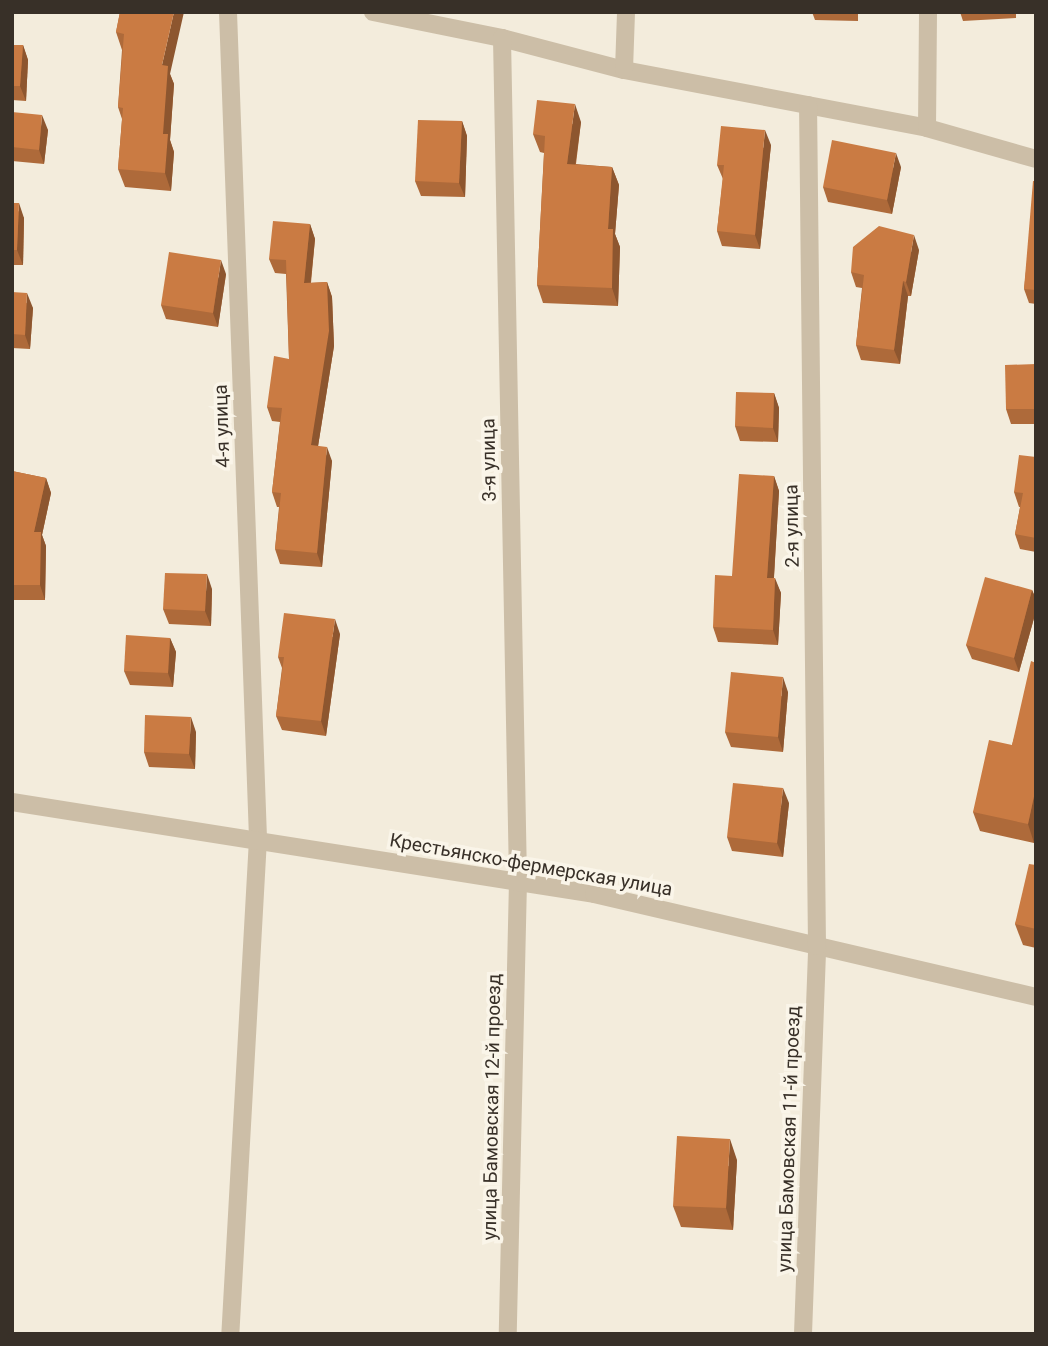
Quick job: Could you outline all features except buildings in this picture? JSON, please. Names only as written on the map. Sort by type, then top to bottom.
[{"type":"street","name":"4-я улица","points":[[228,12],[258,839],[230,1334]]},
{"type":"street","points":[[373,12],[502,38],[624,70],[927,128],[1036,159]]},
{"type":"street","points":[[624,70],[626,12]]},
{"type":"street","points":[[927,128],[928,12]]},
{"type":"street","name":"3-я улица","points":[[502,38],[518,881]]},
{"type":"street","name":"2-я улица","points":[[808,105],[817,946]]},
{"type":"street","name":"Крестьянско-фермерская улица","points":[[12,802],[594,894],[1036,997]]},
{"type":"street","name":"улица Бамовская 12-й проезд","points":[[508,1334],[518,881]]},
{"type":"street","name":"улица Бамовская 11-й проезд","points":[[803,1334],[817,946]]}]
